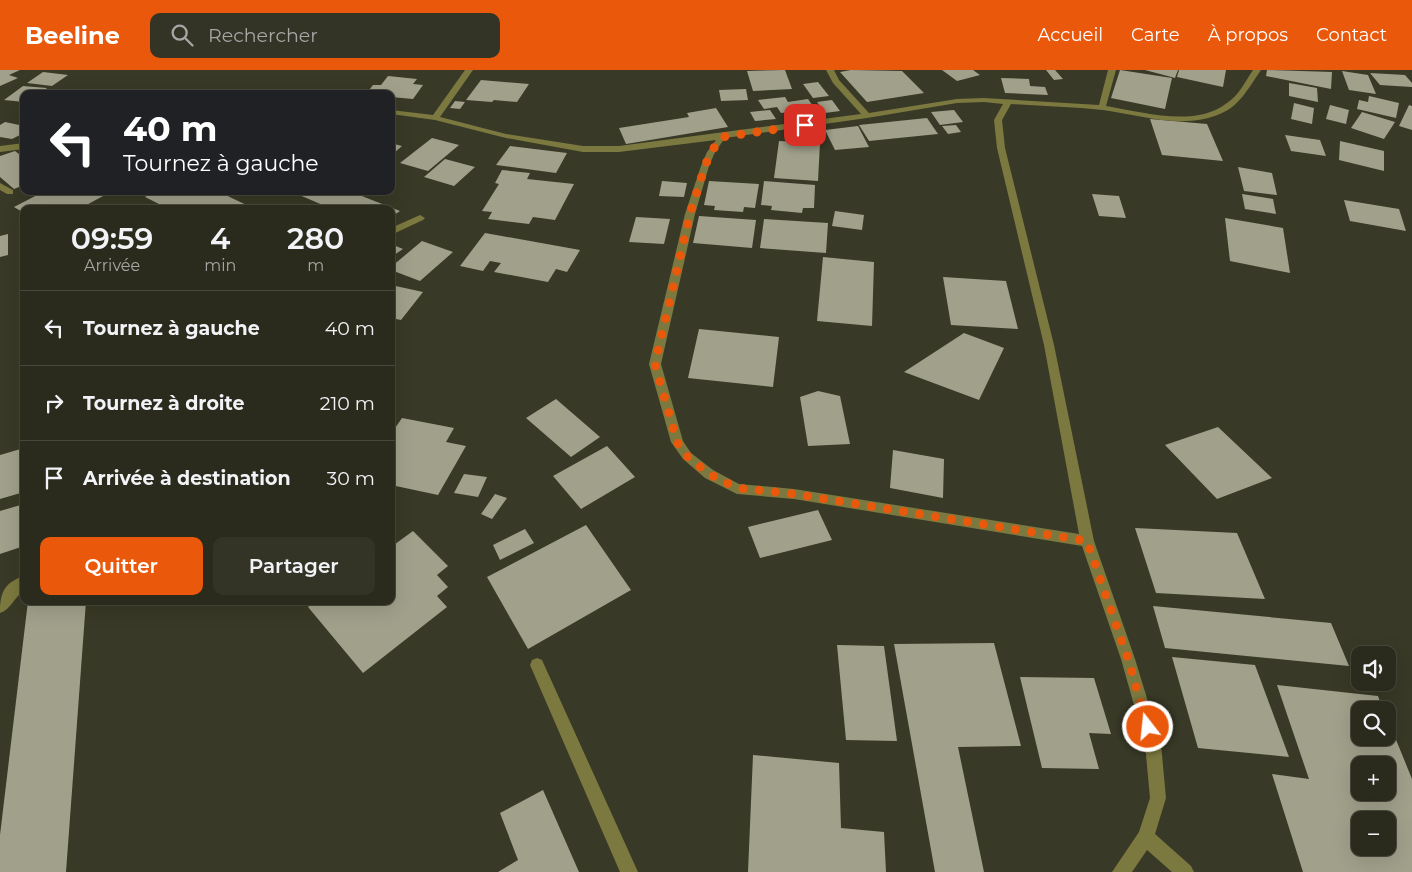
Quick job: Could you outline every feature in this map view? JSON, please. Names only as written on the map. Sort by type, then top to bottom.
[{"type":"street","points":[[435,118],[469,70]]},
{"type":"street","points":[[830,70],[836,81],[867,116]]},
{"type":"street","points":[[1102,108],[1112,70]]},
{"type":"street","points":[[395,113],[435,118],[506,136],[583,149],[619,148],[722,137],[957,101],[1102,108],[1187,118],[1208,116],[1222,112],[1236,100],[1257,70]]},
{"type":"street","points":[[1008,102],[998,120],[1001,148],[1049,345],[1087,541],[1128,659],[1152,744],[1158,798],[1146,837],[1121,872]]},
{"type":"street","points":[[722,137],[711,152],[705,166],[690,214],[655,364],[677,442],[687,456],[709,474],[737,488],[794,494],[1087,541]]},
{"type":"street","points":[[0,149],[20,146]]},
{"type":"street","points":[[0,186],[10,192]]},
{"type":"street","points":[[395,230],[420,218]]},
{"type":"street","points":[[0,607],[12,591],[20,585]]},
{"type":"street","points":[[537,665],[629,872]]},
{"type":"street","points":[[1146,837],[1185,872]]},
{"type":"building","points":[[0,70],[20,70],[9,75],[18,78],[0,86]]},
{"type":"building","points":[[785,70],[792,89],[753,91],[747,71]]},
{"type":"building","points":[[851,70],[902,71],[924,93],[867,102],[840,72]]},
{"type":"building","points":[[942,70],[973,70],[980,75],[957,81]]},
{"type":"building","points":[[1046,70],[1055,70],[1063,79],[1054,80]]},
{"type":"building","points":[[1120,70],[1172,78],[1165,109],[1111,98]]},
{"type":"building","points":[[1145,70],[1178,70],[1175,78]]},
{"type":"building","points":[[1179,70],[1226,70],[1223,87],[1177,77]]},
{"type":"building","points":[[1267,70],[1332,72],[1331,89],[1266,76]]},
{"type":"building","points":[[1342,71],[1368,75],[1376,94],[1349,90]]},
{"type":"building","points":[[43,72],[68,75],[52,86],[27,83]]},
{"type":"building","points":[[1370,73],[1405,75],[1412,83],[1412,87],[1380,85]]},
{"type":"building","points":[[388,76],[417,79],[413,84],[423,85],[413,99],[395,97],[395,90],[369,90],[373,85],[381,85]]},
{"type":"building","points":[[1001,78],[1029,79],[1030,86],[1045,87],[1048,95],[1005,93]]},
{"type":"building","points":[[481,80],[529,84],[517,102],[466,100]]},
{"type":"building","points":[[818,82],[829,96],[813,98],[803,84]]},
{"type":"building","points":[[1289,83],[1317,88],[1318,102],[1289,96]]},
{"type":"building","points":[[23,86],[47,88],[45,90],[20,90],[20,102],[4,100]]},
{"type":"building","points":[[746,89],[748,100],[721,101],[719,90]]},
{"type":"building","points":[[1369,96],[1399,103],[1396,118],[1357,109],[1359,100],[1368,102]]},
{"type":"building","points":[[785,97],[788,102],[808,99],[815,109],[781,113],[777,107],[764,109],[758,100]]},
{"type":"building","points":[[832,100],[840,111],[825,113],[817,102]]},
{"type":"building","points":[[455,101],[465,102],[460,109],[450,108]]},
{"type":"building","points":[[1294,103],[1314,108],[1312,124],[1291,119]]},
{"type":"building","points":[[1330,105],[1349,110],[1346,124],[1326,119]]},
{"type":"building","points":[[1409,105],[1412,106],[1412,130],[1399,126]]},
{"type":"building","points":[[716,108],[728,127],[626,144],[619,128],[689,117],[687,113]]},
{"type":"building","points":[[770,110],[776,119],[755,121],[750,112]]},
{"type":"building","points":[[954,110],[963,122],[940,125],[931,112]]},
{"type":"building","points":[[1362,112],[1395,122],[1384,139],[1351,128]]},
{"type":"building","points":[[927,118],[938,134],[869,141],[859,125]]},
{"type":"building","points":[[1150,119],[1207,124],[1223,161],[1162,155]]},
{"type":"building","points":[[5,122],[20,125],[20,135],[12,139],[0,137],[0,125]]},
{"type":"building","points":[[956,125],[961,132],[948,134],[942,126]]},
{"type":"building","points":[[858,126],[869,147],[835,150],[825,130]]},
{"type":"building","points":[[1285,135],[1320,140],[1326,156],[1291,151]]},
{"type":"building","points":[[432,138],[459,145],[428,171],[400,163]]},
{"type":"building","points":[[779,141],[820,143],[818,181],[774,178]]},
{"type":"building","points":[[1340,141],[1384,151],[1384,171],[1339,160]]},
{"type":"building","points":[[395,144],[402,146],[395,152]]},
{"type":"building","points":[[510,146],[567,153],[556,173],[496,165]]},
{"type":"building","points":[[15,151],[20,155],[20,187],[14,189],[0,177],[0,156]]},
{"type":"building","points":[[445,159],[475,167],[454,186],[424,177]]},
{"type":"building","points":[[1238,167],[1272,173],[1277,195],[1244,191]]},
{"type":"building","points":[[502,170],[530,173],[527,179],[574,184],[555,220],[533,217],[529,224],[488,219],[492,212],[482,211],[499,184],[495,183]]},
{"type":"building","points":[[662,181],[687,183],[684,197],[659,196]]},
{"type":"building","points":[[709,181],[759,184],[755,208],[744,207],[743,212],[714,210],[715,206],[704,205]]},
{"type":"building","points":[[764,181],[815,185],[814,208],[803,208],[802,213],[771,210],[772,206],[761,205]]},
{"type":"building","points":[[1092,194],[1119,196],[1126,218],[1099,216]]},
{"type":"building","points":[[1242,194],[1273,199],[1276,214],[1245,209]]},
{"type":"building","points":[[37,195],[105,195],[86,205],[20,205],[20,211],[14,207]]},
{"type":"building","points":[[148,195],[225,195],[247,205],[161,205],[145,197]]},
{"type":"building","points":[[299,195],[359,195],[385,205],[323,205]]},
{"type":"building","points":[[1344,200],[1399,209],[1406,231],[1350,221]]},
{"type":"building","points":[[835,211],[864,215],[862,230],[832,226]]},
{"type":"building","points":[[699,216],[756,220],[752,248],[693,243]]},
{"type":"building","points":[[636,217],[670,219],[664,244],[629,242]]},
{"type":"building","points":[[1225,218],[1283,228],[1290,273],[1230,261]]},
{"type":"building","points":[[764,219],[828,223],[826,253],[760,248]]},
{"type":"building","points":[[485,233],[580,250],[567,272],[556,269],[548,282],[494,272],[501,263],[490,261],[483,271],[460,266]]},
{"type":"building","points":[[8,234],[8,255],[0,257],[0,236]]},
{"type":"building","points":[[422,241],[453,252],[420,281],[395,272],[395,264]]},
{"type":"building","points":[[395,246],[403,249],[395,254]]},
{"type":"building","points":[[823,257],[874,262],[872,326],[817,321]]},
{"type":"building","points":[[943,277],[1006,281],[1018,329],[951,325]]},
{"type":"building","points":[[395,286],[423,292],[401,320],[395,319]]},
{"type":"building","points":[[699,329],[779,337],[773,387],[688,378]]},
{"type":"building","points":[[964,333],[1004,348],[979,400],[904,372]]},
{"type":"building","points":[[818,391],[840,396],[850,444],[808,446],[800,397]]},
{"type":"building","points":[[556,399],[600,437],[571,457],[526,418]]},
{"type":"building","points":[[402,418],[454,428],[446,442],[466,446],[438,495],[395,486],[395,428]]},
{"type":"building","points":[[1218,427],[1272,478],[1217,499],[1165,445]]},
{"type":"building","points":[[607,446],[635,477],[581,509],[553,476]]},
{"type":"building","points":[[20,449],[20,493],[0,499],[0,455]]},
{"type":"building","points":[[893,450],[944,459],[943,498],[890,488]]},
{"type":"building","points":[[464,474],[487,477],[478,497],[454,493]]},
{"type":"building","points":[[495,494],[507,498],[492,519],[481,514]]},
{"type":"building","points":[[20,505],[20,547],[0,554],[0,511]]},
{"type":"building","points":[[818,510],[832,540],[760,558],[748,527]]},
{"type":"building","points":[[586,525],[631,590],[528,649],[487,577]]},
{"type":"building","points":[[1135,528],[1237,533],[1265,599],[1156,593]]},
{"type":"building","points":[[525,529],[534,543],[500,560],[493,545]]},
{"type":"building","points":[[413,531],[448,566],[437,575],[448,587],[437,596],[447,607],[363,673],[308,607],[311,605],[395,605],[395,544]]},
{"type":"building","points":[[28,605],[86,605],[66,872],[0,872],[0,835]]},
{"type":"building","points":[[1153,606],[1331,623],[1349,666],[1165,648]]},
{"type":"building","points":[[994,643],[1021,746],[958,747],[984,872],[935,872],[894,644]]},
{"type":"building","points":[[837,645],[884,646],[897,741],[846,740]]},
{"type":"building","points":[[1172,657],[1255,665],[1289,757],[1198,748]]},
{"type":"building","points":[[1020,677],[1094,678],[1111,734],[1089,733],[1099,769],[1042,768]]},
{"type":"building","points":[[1277,685],[1378,696],[1380,701],[1351,701],[1351,746],[1396,746],[1396,740],[1412,779],[1412,872],[1303,872],[1272,774],[1309,779]]},
{"type":"building","points":[[753,755],[839,763],[841,828],[884,832],[886,872],[748,872]]},
{"type":"building","points":[[543,790],[579,872],[498,872],[518,860],[500,813]]},
{"type":"route","points":[[805,125],[722,137],[711,152],[705,166],[681,248],[655,364],[677,442],[687,456],[709,474],[737,488],[794,494],[1087,541],[1128,659],[1148,727]]}]
